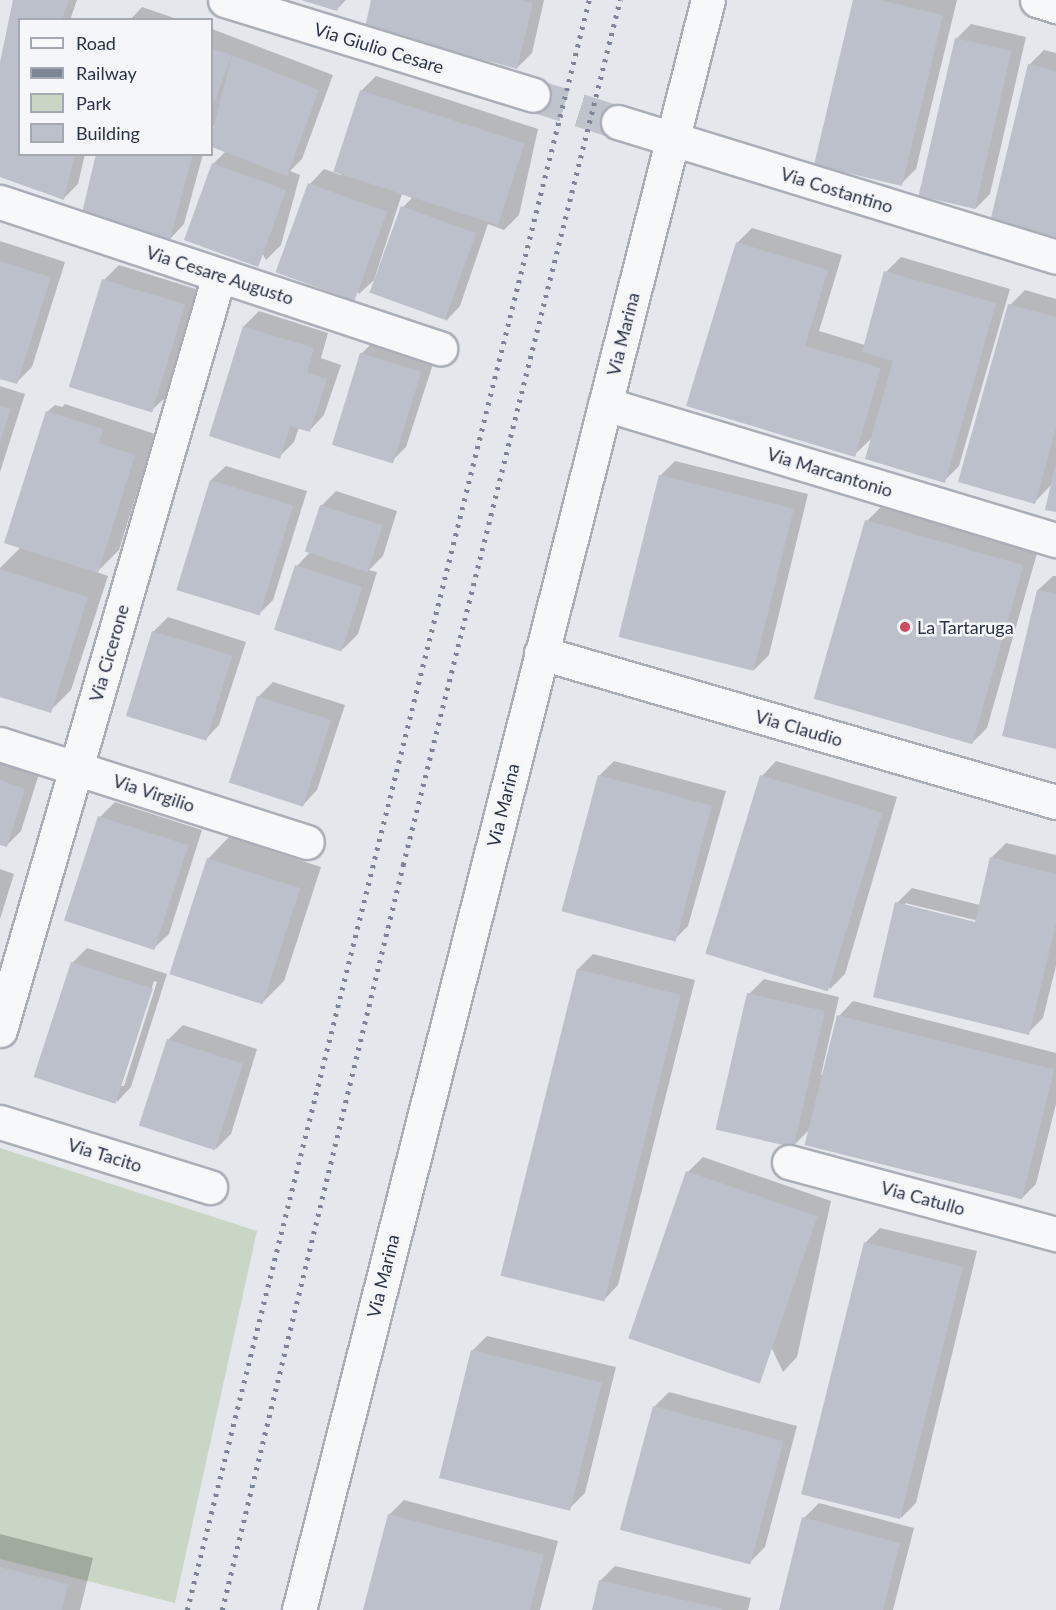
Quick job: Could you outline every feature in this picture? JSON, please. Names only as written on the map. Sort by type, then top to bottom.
[{"type":"street","name":"Via Giulio Cesare","points":[[225,0],[533,95]]},
{"type":"street","name":"Via Marina","points":[[298,1610],[708,0]]},
{"type":"street","points":[[1037,0],[1056,6]]},
{"type":"street","name":"Via Costantino","points":[[618,122],[1056,257]]},
{"type":"street","name":"Via Cesare Augusto","points":[[0,202],[440,348]]},
{"type":"street","name":"Via Cicerone","points":[[0,1030],[219,275]]},
{"type":"street","name":"Via Marcantonio","points":[[605,404],[1056,540]]},
{"type":"street","name":"Via Claudio","points":[[542,653],[1056,802]]},
{"type":"street","name":"Via Virgilio","points":[[0,744],[307,842]]},
{"type":"street","name":"Via Tacito","points":[[0,1122],[210,1187]]},
{"type":"street","name":"Via Catullo","points":[[789,1162],[1056,1234]]},
{"type":"green space","points":[[0,1148],[257,1231],[175,1603],[0,1559]]},
{"type":"building","points":[[13,0],[69,0],[63,18],[18,18],[18,156],[75,156],[64,200],[0,177],[0,62]]},
{"type":"building","points":[[301,0],[341,0],[337,11]]},
{"type":"building","points":[[371,0],[523,0],[533,3],[517,69],[365,28]]},
{"type":"building","points":[[853,0],[881,0],[943,15],[902,186],[814,165]]},
{"type":"building","points":[[955,38],[1012,51],[975,209],[919,196]]},
{"type":"building","points":[[213,49],[232,55],[213,105]]},
{"type":"building","points":[[232,55],[319,90],[287,176],[213,147],[213,129]]},
{"type":"building","points":[[1028,64],[1056,71],[1056,237],[990,222]]},
{"type":"building","points":[[360,90],[525,143],[498,225],[333,172]]},
{"type":"building","points":[[96,156],[192,156],[170,240],[82,213]]},
{"type":"building","points":[[212,163],[286,190],[258,267],[184,240]]},
{"type":"building","points":[[308,183],[387,212],[354,301],[276,272]]},
{"type":"building","points":[[401,206],[476,233],[445,320],[370,292]]},
{"type":"building","points":[[736,242],[828,270],[805,346],[881,368],[855,457],[686,406]]},
{"type":"building","points":[[0,261],[51,277],[17,384],[0,379]]},
{"type":"building","points":[[884,271],[996,303],[945,483],[865,459],[893,361],[862,352]]},
{"type":"building","points":[[102,279],[185,304],[152,412],[69,387]]},
{"type":"building","points":[[1008,304],[1056,317],[1056,428],[1035,504],[958,482]]},
{"type":"building","points":[[243,326],[314,348],[307,373],[327,379],[310,432],[290,426],[280,459],[209,436]]},
{"type":"building","points":[[360,353],[421,372],[393,464],[332,445]]},
{"type":"building","points":[[0,406],[11,409],[0,442]]},
{"type":"building","points":[[46,411],[103,429],[99,443],[135,455],[98,573],[4,543]]},
{"type":"building","points":[[1056,466],[1056,512],[1045,510]]},
{"type":"building","points":[[659,475],[794,509],[753,671],[619,637]]},
{"type":"building","points":[[210,480],[293,505],[260,615],[176,590]]},
{"type":"building","points":[[320,505],[383,525],[368,572],[305,552]]},
{"type":"building","points":[[865,520],[1024,565],[972,744],[814,699]]},
{"type":"building","points":[[295,565],[363,587],[342,652],[274,630]]},
{"type":"building","points":[[0,569],[88,597],[51,713],[0,697]]},
{"type":"building","points":[[1037,590],[1056,594],[1056,749],[1002,736]]},
{"type":"building","points":[[152,631],[232,656],[206,741],[126,716]]},
{"type":"building","points":[[257,696],[331,720],[303,807],[229,783]]},
{"type":"building","points":[[598,775],[712,806],[675,942],[562,911]]},
{"type":"building","points":[[760,775],[882,812],[828,991],[705,954]]},
{"type":"building","points":[[0,780],[25,789],[7,847],[0,845]]},
{"type":"building","points":[[98,816],[188,845],[154,950],[64,921]]},
{"type":"building","points":[[990,857],[1056,874],[1056,923],[1029,1035],[873,997],[895,902],[975,922]]},
{"type":"building","points":[[207,858],[300,888],[263,1004],[169,974]]},
{"type":"building","points":[[71,962],[153,989],[115,1104],[34,1077]]},
{"type":"building","points":[[577,969],[681,995],[604,1301],[501,1276]]},
{"type":"building","points":[[747,993],[825,1011],[793,1147],[716,1129]]},
{"type":"building","points":[[837,1015],[1054,1069],[1022,1199],[805,1145]]},
{"type":"building","points":[[167,1039],[243,1064],[215,1150],[139,1126]]},
{"type":"building","points":[[686,1171],[817,1216],[760,1384],[628,1338]]},
{"type":"building","points":[[864,1242],[963,1267],[900,1519],[801,1494]]},
{"type":"building","points":[[471,1350],[602,1383],[570,1511],[439,1478]]},
{"type":"building","points":[[653,1406],[783,1441],[750,1565],[620,1530]]},
{"type":"building","points":[[388,1514],[544,1555],[530,1610],[363,1610]]},
{"type":"building","points":[[802,1517],[900,1543],[883,1610],[779,1610]]},
{"type":"building","points":[[0,1567],[68,1584],[62,1610],[0,1610]]},
{"type":"building","points":[[599,1580],[722,1609],[722,1610],[592,1610]]},
{"type":"tunnel","points":[[533,95],[618,122]]},
{"type":"railway","points":[[187,1610],[589,0]]},
{"type":"railway","points":[[222,1610],[403,865],[620,0]]},
{"type":"place","name":"La Tartaruga","points":[[905,627]]}]
